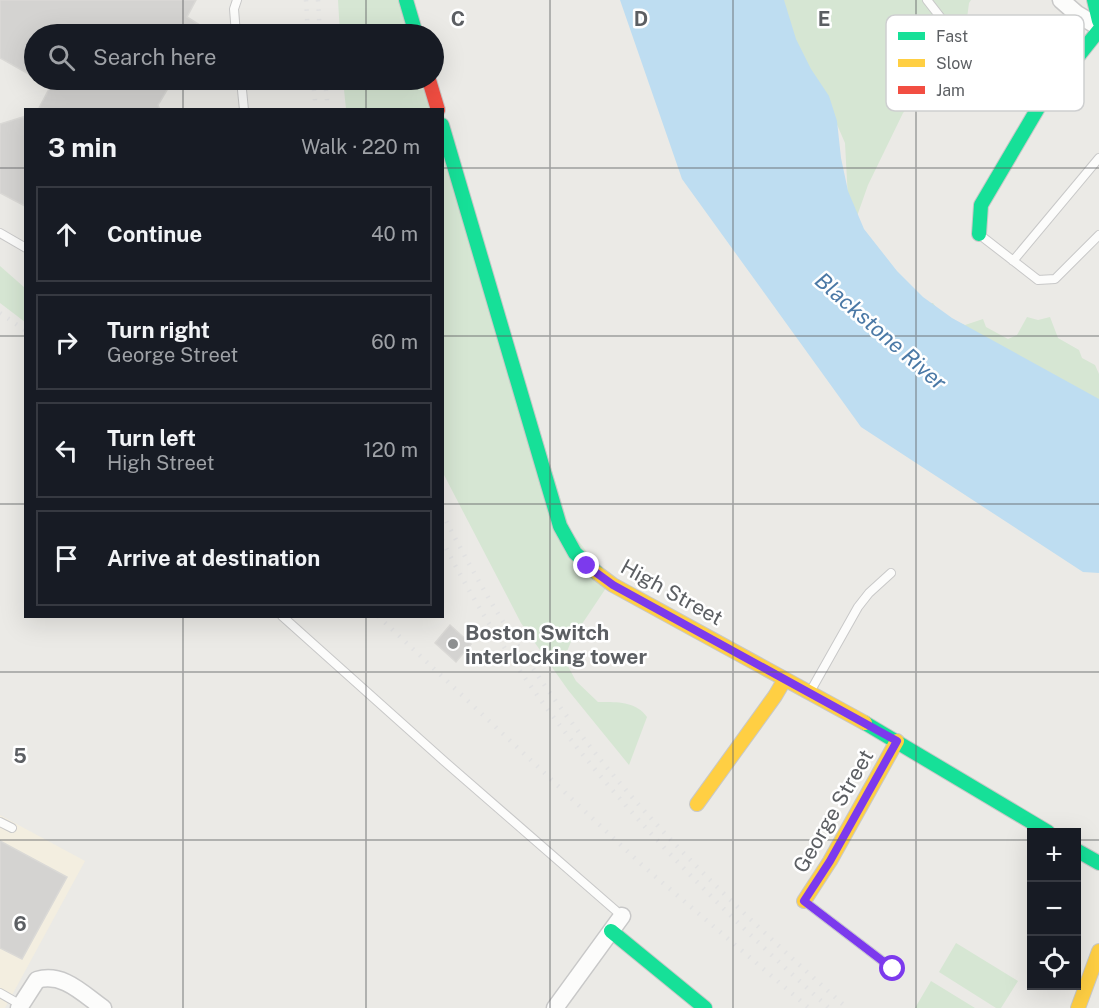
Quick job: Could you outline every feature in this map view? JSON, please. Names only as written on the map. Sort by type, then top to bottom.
[{"type":"street","points":[[406,0],[413,24]]},
{"type":"street","points":[[1060,0],[1079,15]]},
{"type":"street","points":[[1094,0],[1099,21]]},
{"type":"street","points":[[1084,18],[1099,28],[1084,48]]},
{"type":"street","points":[[432,90],[437,108]]},
{"type":"street","points":[[980,234],[981,205],[1038,111]]},
{"type":"street","name":"High Street","points":[[444,132],[560,526],[571,549],[587,566],[613,585],[897,741],[1041,828]]},
{"type":"street","points":[[697,804],[785,679]]},
{"type":"street","name":"George Street","points":[[804,901],[830,861],[897,741]]},
{"type":"street","points":[[1081,852],[1099,863]]},
{"type":"street","points":[[555,1008],[622,916]]},
{"type":"street","points":[[610,931],[705,1008]]},
{"type":"street","points":[[1078,1008],[1099,951]]},
{"type":"street","points":[[20,1006],[37,980],[49,976],[65,981],[103,1008]]},
{"type":"lane","points":[[235,24],[234,9],[237,0]]},
{"type":"lane","points":[[927,0],[939,15]]},
{"type":"lane","points":[[243,90],[244,108]]},
{"type":"lane","points":[[1013,261],[1099,158]]},
{"type":"lane","points":[[0,233],[24,247]]},
{"type":"lane","points":[[980,234],[1038,280],[1055,279],[1099,235]]},
{"type":"lane","points":[[810,692],[858,607],[869,593],[891,573]]},
{"type":"lane","points":[[284,618],[622,916]]},
{"type":"lane","points":[[0,822],[12,828]]},
{"type":"lane","points":[[804,901],[893,969]]},
{"type":"lane","points":[[0,993],[20,1006]]},
{"type":"shaded area","points":[[0,815],[85,861],[5,1008],[0,1008]]},
{"type":"green space","points":[[338,0],[412,0],[419,24],[339,24]]},
{"type":"green space","points":[[766,0],[971,0],[967,15],[886,15],[886,111],[905,111],[868,185],[850,236],[845,143],[829,106]]},
{"type":"green space","points":[[344,90],[437,90],[442,108],[346,108]]},
{"type":"green space","points":[[444,113],[570,530],[610,582],[572,639],[564,659],[576,681],[598,702],[631,705],[647,717],[629,765],[568,690],[521,623],[444,475]]},
{"type":"green space","points":[[0,266],[24,287],[24,321],[0,303]]},
{"type":"green space","points":[[933,303],[941,315],[965,325],[983,319],[986,327],[1008,339],[1017,335],[1027,317],[1038,320],[1050,317],[1058,338],[1079,350],[1082,358],[1095,365],[1099,374],[1099,419],[913,304]]},
{"type":"green space","points":[[956,943],[1018,981],[1001,1008],[996,1008],[939,972]]},
{"type":"green space","points":[[931,981],[975,1008],[915,1008]]},
{"type":"water","name":"Blackstone River","points":[[620,0],[784,0],[796,39],[811,69],[829,96],[837,121],[848,191],[864,229],[897,271],[923,297],[952,318],[1099,399],[1099,573],[1083,572],[861,427],[682,179]]},
{"type":"building","points":[[0,0],[196,0],[187,17],[198,24],[24,24],[24,71],[0,58]]},
{"type":"building","points":[[48,90],[167,90],[158,105],[159,108],[39,108]]},
{"type":"building","points":[[24,117],[24,205],[0,193],[0,124]]},
{"type":"building","name":"Boston Switch interlocking tower","points":[[450,625],[471,644],[456,662],[435,643]]},
{"type":"building","points":[[0,841],[67,877],[22,959],[0,948]]},
{"type":"railway","points":[[306,0],[307,24]]},
{"type":"railway","points":[[318,0],[319,24]]},
{"type":"railway","points":[[314,90],[316,108]]},
{"type":"railway","points":[[326,90],[328,108]]},
{"type":"railway","points":[[0,313],[24,330]]},
{"type":"railway","points":[[444,517],[471,568],[519,647],[602,762],[702,872],[847,1008]]},
{"type":"railway","points":[[444,544],[479,607],[520,671],[614,792],[718,903],[829,1008]]},
{"type":"railway","points":[[380,618],[643,866],[809,1008]]},
{"type":"traffic: fast","points":[[406,0],[413,24]]},
{"type":"traffic: fast","points":[[1094,0],[1099,21]]},
{"type":"traffic: fast","points":[[1084,49],[1099,30]]},
{"type":"traffic: fast","points":[[979,234],[981,205],[1036,111]]},
{"type":"traffic: fast","points":[[444,132],[560,526],[575,553],[597,573]]},
{"type":"traffic: fast","points":[[865,723],[1041,828]]},
{"type":"traffic: fast","points":[[1081,853],[1099,863]]},
{"type":"traffic: fast","points":[[611,931],[705,1008]]},
{"type":"traffic: slow","points":[[597,573],[613,585],[865,723]]},
{"type":"traffic: slow","points":[[697,804],[785,679]]},
{"type":"traffic: slow","points":[[804,901],[830,861],[897,741]]},
{"type":"traffic: slow","points":[[1078,1008],[1099,951]]},
{"type":"traffic: jam","points":[[432,90],[437,108]]},
{"type":"place","name":"Boston Switch interlocking tower","points":[[453,644]]},
{"type":"route","points":[[587,566],[613,585],[897,741],[830,861],[804,901],[893,969]]}]
